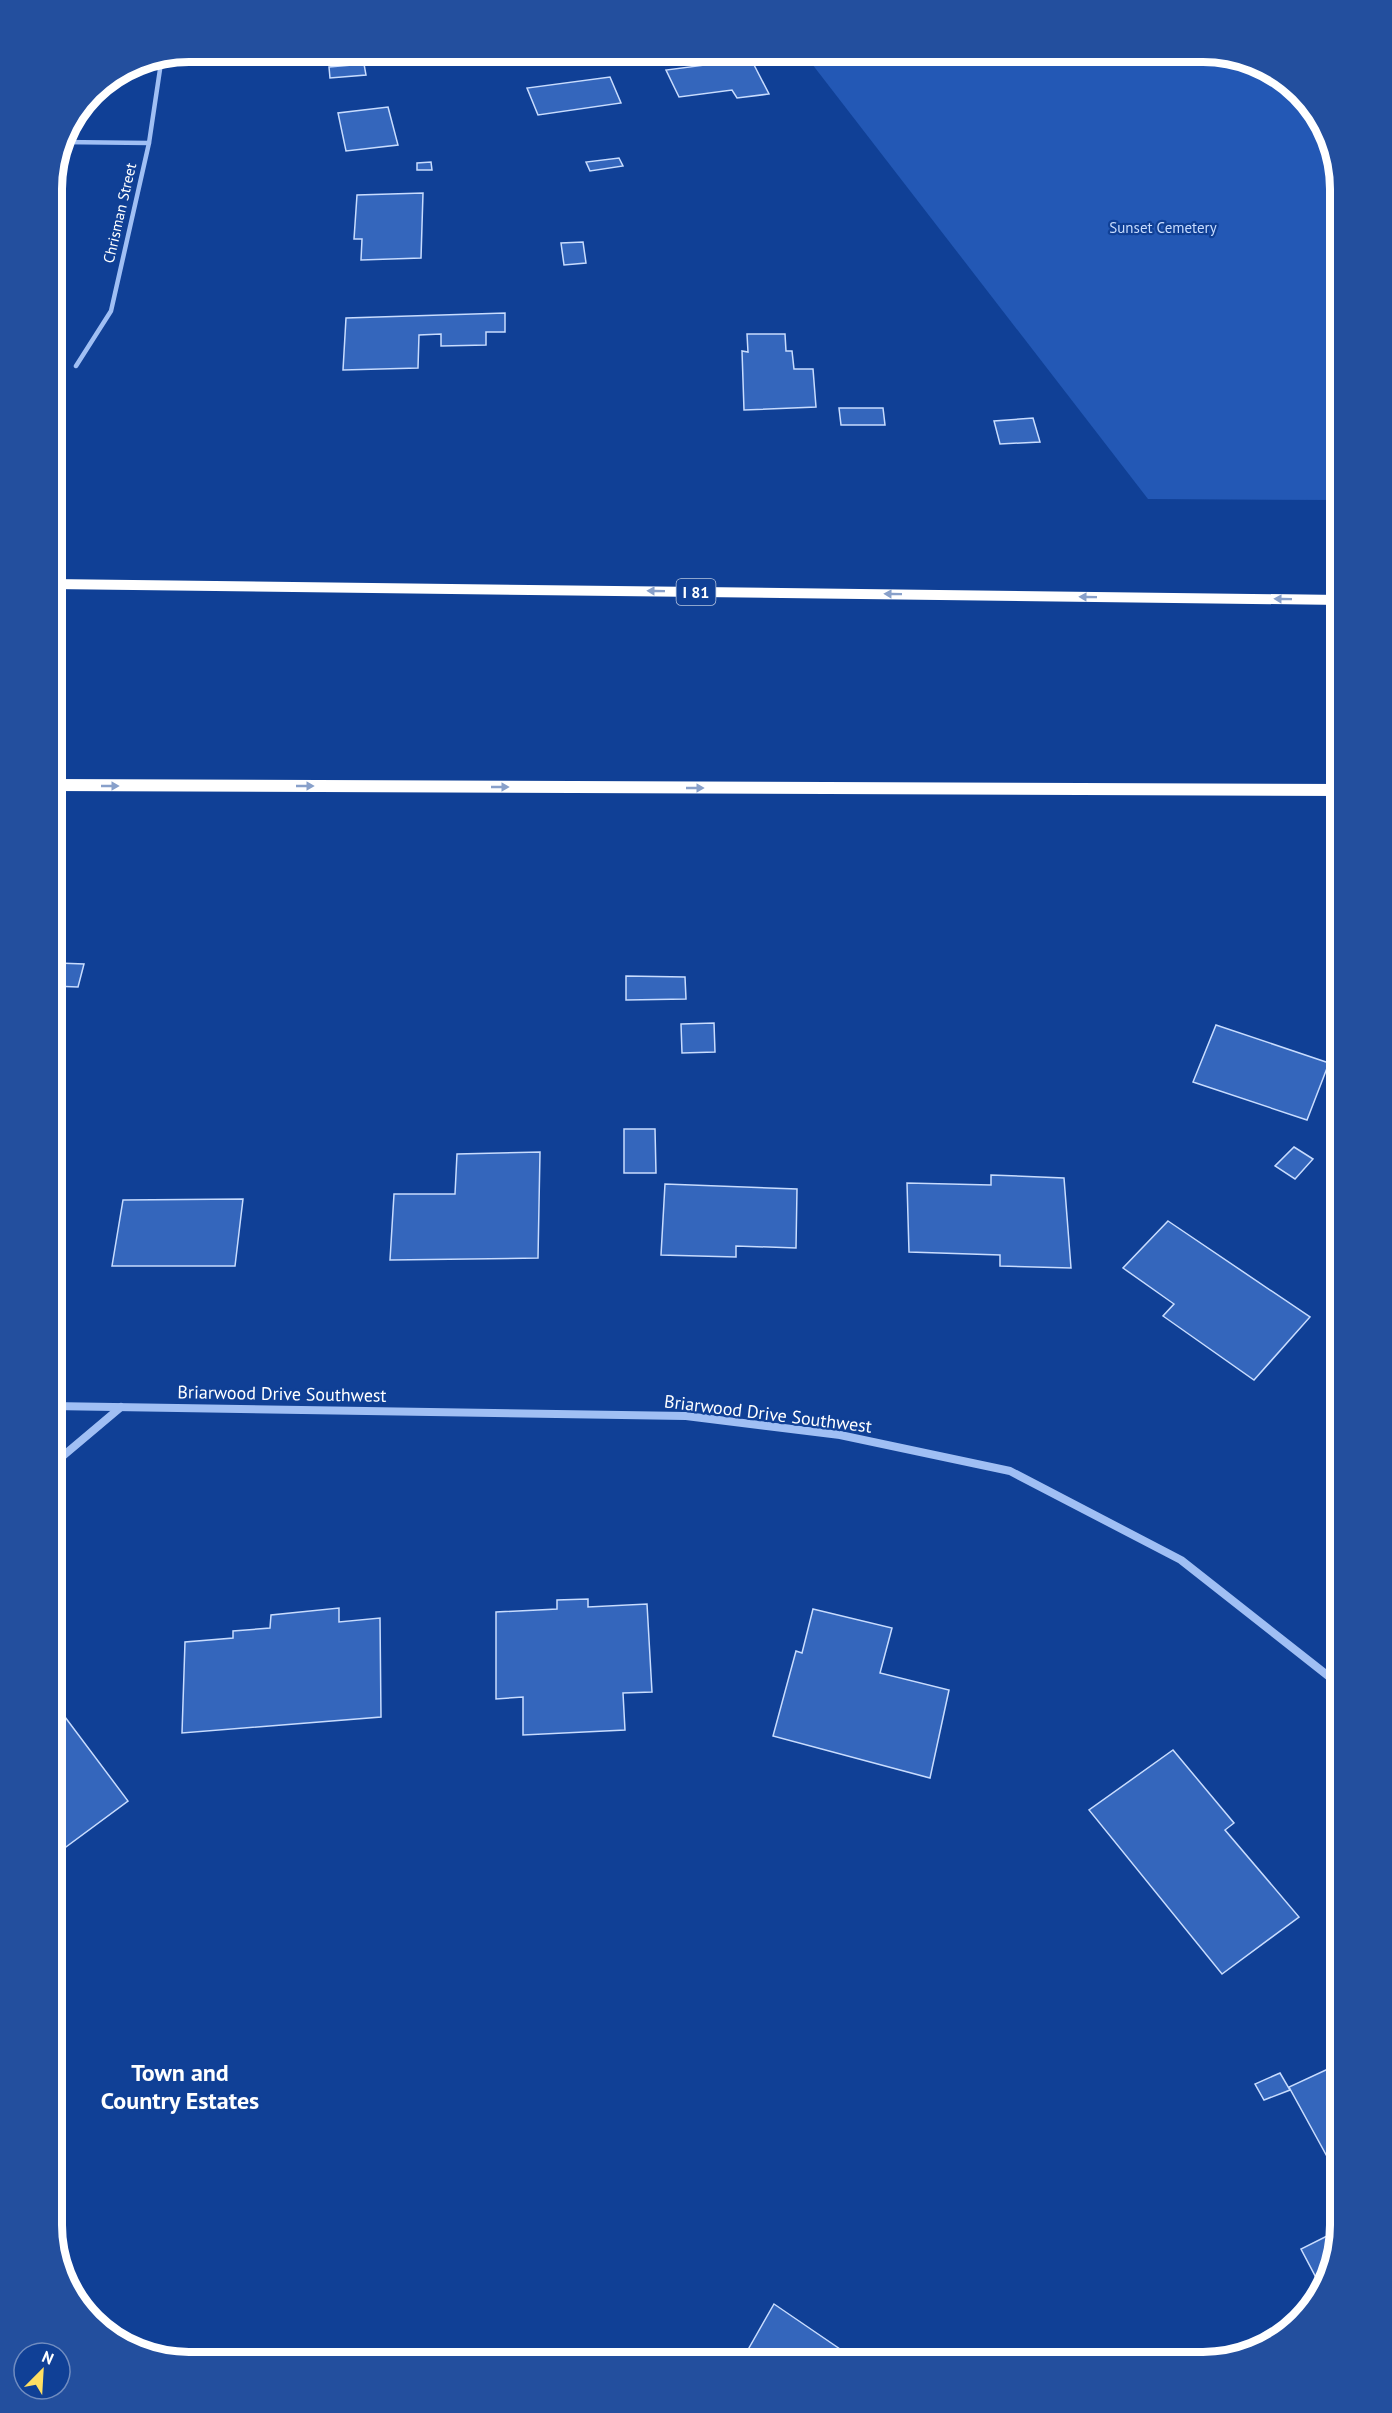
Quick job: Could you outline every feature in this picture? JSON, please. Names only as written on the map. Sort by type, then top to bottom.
[{"type":"highway","name":"I 81","points":[[62,584],[1330,600]]},
{"type":"highway","points":[[62,786],[1330,790]]},
{"type":"street","name":"Chrisman Street","points":[[76,366],[111,311],[149,143],[161,65]]},
{"type":"street","points":[[71,142],[149,143]]},
{"type":"street","name":"Briarwood Drive Southwest","points":[[62,1406],[686,1416],[840,1435],[1010,1472],[1181,1560],[1330,1677]]},
{"type":"street","points":[[62,1457],[121,1407]]},
{"type":"green space","name":"Sunset Cemetery","points":[[810,62],[1212,62],[1244,68],[1260,75],[1287,93],[1299,105],[1321,140],[1329,172],[1330,500],[1148,499]]},
{"type":"building","points":[[728,62],[753,62],[769,94],[737,98],[732,90],[679,97],[666,70]]},
{"type":"building","points":[[364,64],[366,75],[330,78],[329,67]]},
{"type":"building","points":[[610,77],[621,103],[538,115],[527,88]]},
{"type":"building","points":[[388,107],[398,145],[346,151],[338,113]]},
{"type":"building","points":[[619,158],[623,166],[590,171],[586,162]]},
{"type":"building","points":[[431,162],[432,170],[417,170],[417,163]]},
{"type":"building","points":[[423,193],[421,258],[361,260],[362,239],[354,239],[357,195]]},
{"type":"building","points":[[583,242],[586,263],[564,265],[561,243]]},
{"type":"building","points":[[505,313],[505,332],[486,332],[486,345],[441,346],[441,334],[419,335],[418,368],[343,370],[346,318]]},
{"type":"building","points":[[747,334],[785,334],[786,351],[792,351],[794,369],[813,369],[816,407],[744,410],[742,351],[748,352]]},
{"type":"building","points":[[839,408],[883,408],[885,425],[841,425]]},
{"type":"building","points":[[1033,418],[1040,442],[1000,444],[994,421]]},
{"type":"building","points":[[62,963],[84,964],[78,987],[62,986]]},
{"type":"building","points":[[626,976],[685,977],[686,999],[626,1000]]},
{"type":"building","points":[[714,1023],[715,1052],[682,1053],[681,1024]]},
{"type":"building","points":[[1216,1025],[1329,1063],[1307,1120],[1193,1082]]},
{"type":"building","points":[[624,1129],[655,1129],[656,1173],[624,1173]]},
{"type":"building","points":[[1294,1147],[1313,1159],[1295,1179],[1275,1166]]},
{"type":"building","points":[[540,1152],[538,1258],[390,1260],[394,1194],[455,1194],[457,1154]]},
{"type":"building","points":[[991,1175],[1064,1178],[1071,1268],[1000,1266],[1000,1255],[909,1252],[907,1183],[991,1185]]},
{"type":"building","points":[[665,1184],[797,1189],[796,1248],[736,1246],[736,1257],[661,1255]]},
{"type":"building","points":[[243,1199],[235,1266],[112,1266],[123,1200]]},
{"type":"building","points":[[1168,1221],[1310,1317],[1254,1380],[1163,1316],[1174,1304],[1123,1268]]},
{"type":"building","points":[[588,1599],[588,1607],[647,1604],[652,1692],[623,1693],[625,1730],[523,1735],[523,1697],[496,1699],[496,1612],[557,1609],[557,1600]]},
{"type":"building","points":[[339,1608],[339,1622],[380,1618],[381,1717],[182,1733],[185,1642],[233,1638],[233,1631],[270,1628],[271,1615]]},
{"type":"building","points":[[813,1609],[892,1628],[880,1673],[949,1690],[930,1778],[773,1736],[796,1651],[802,1653]]},
{"type":"building","points":[[65,1717],[128,1801],[62,1850],[62,1719]]},
{"type":"building","points":[[1173,1750],[1234,1823],[1225,1830],[1299,1917],[1222,1974],[1089,1810]]},
{"type":"building","points":[[1330,2068],[1330,2162],[1289,2087]]},
{"type":"building","points":[[1280,2073],[1290,2090],[1264,2100],[1255,2084]]},
{"type":"building","points":[[1329,2235],[1326,2257],[1317,2280],[1301,2249]]},
{"type":"building","points":[[774,2304],[844,2352],[747,2352]]},
{"type":"district","name":"Town and Country Estates","points":[[180,2087]]}]
